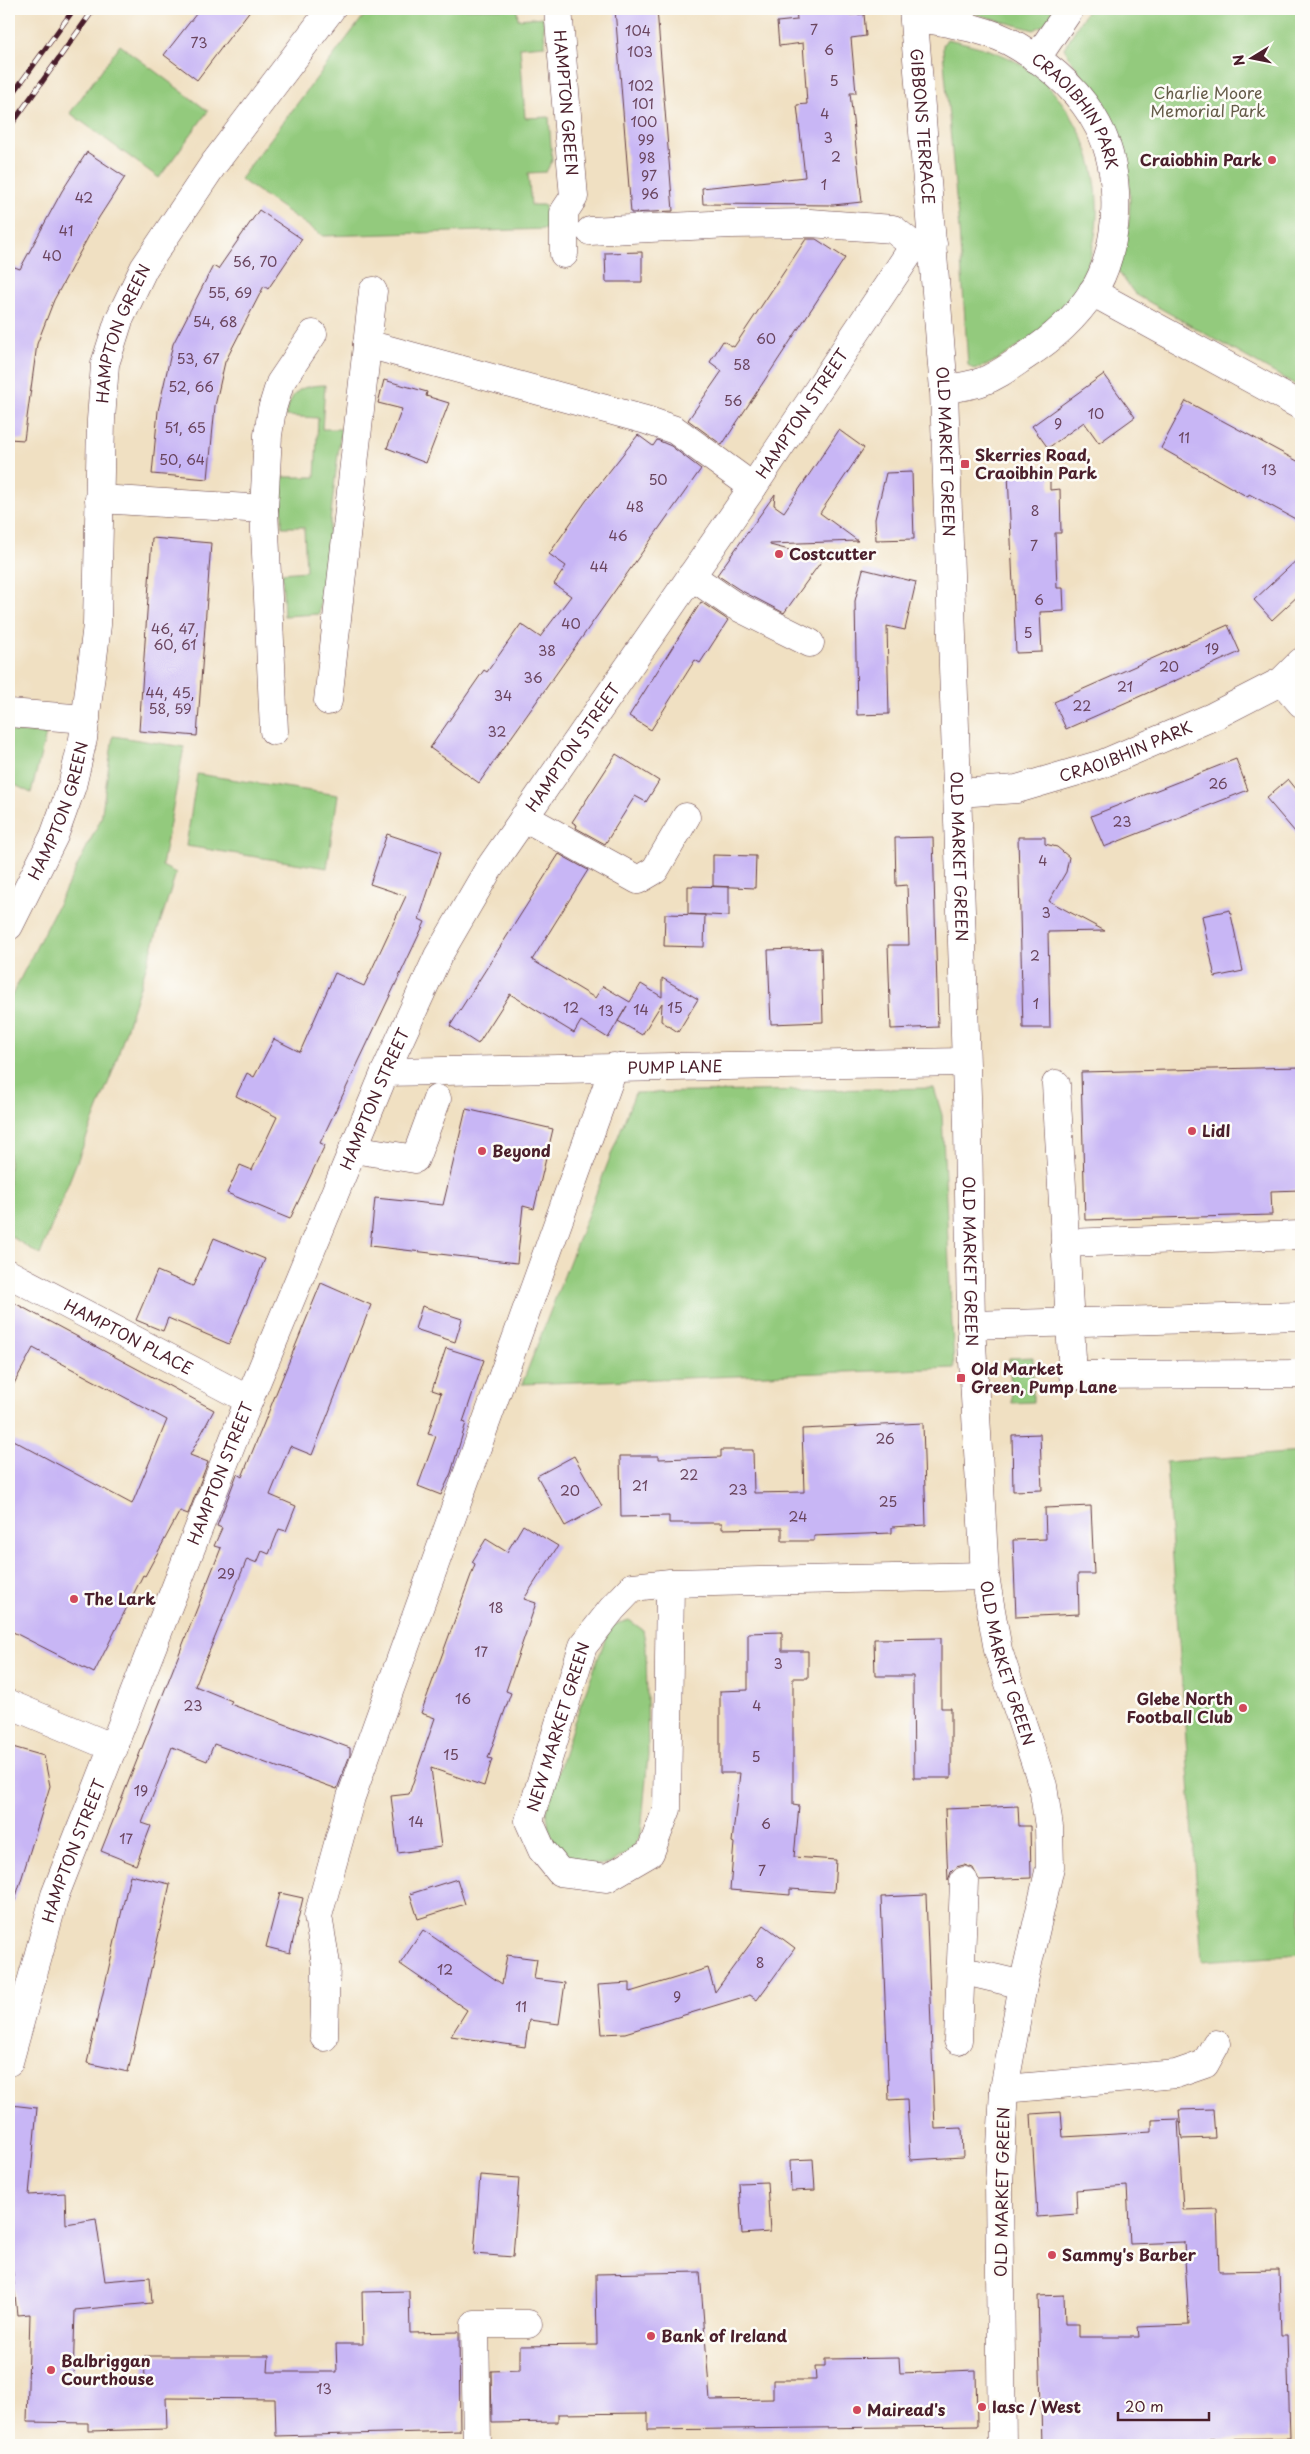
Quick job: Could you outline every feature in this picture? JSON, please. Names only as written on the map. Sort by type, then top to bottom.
[{"type":"street","name":"HAMPTON GREEN","points":[[9,926],[54,836],[72,786],[83,739],[97,625],[101,420],[105,364],[118,320],[144,268],[213,165],[331,9]]},
{"type":"street","name":"HAMPTON GREEN","points":[[558,9],[574,197],[564,212],[564,254]]},
{"type":"street","points":[[1036,59],[1070,9]]},
{"type":"street","name":"CRAOIBHIN PARK","points":[[914,13],[994,36],[1017,46],[1055,73],[1085,106],[1098,126],[1112,162],[1116,202],[1113,227],[1102,272],[1092,292],[1067,324],[1043,345],[993,376],[981,382],[944,390]]},
{"type":"street","name":"GIBBONS TERRACE","points":[[914,13],[924,245]]},
{"type":"street","points":[[590,232],[731,224],[810,223],[893,229],[924,245]]},
{"type":"street","name":"OLD MARKET GREEN","points":[[924,245],[944,390],[958,793],[971,1325],[985,1576],[998,1650],[1043,1786],[1049,1827],[1050,1867],[1023,1985],[1004,2088],[999,2185],[1002,2445]]},
{"type":"street","name":"HAMPTON STREET","points":[[9,2062],[55,1895],[249,1400],[385,1072],[438,956],[488,870],[524,817],[924,245]]},
{"type":"street","points":[[328,701],[374,290]]},
{"type":"street","points":[[1092,292],[1301,406]]},
{"type":"street","points":[[274,731],[264,509],[268,435],[272,409],[280,383],[313,334]]},
{"type":"street","points":[[367,344],[646,420],[675,430],[753,487]]},
{"type":"street","points":[[99,499],[264,509]]},
{"type":"street","points":[[691,576],[732,604],[810,643]]},
{"type":"street","name":"CRAOIBHIN PARK","points":[[958,793],[1017,789],[1102,764],[1214,716],[1282,681],[1301,662]]},
{"type":"street","points":[[1282,681],[1301,703]]},
{"type":"street","name":"HAMPTON GREEN","points":[[9,713],[86,719]]},
{"type":"street","points":[[524,817],[638,880],[655,870],[686,817]]},
{"type":"street","name":"PUMP LANE","points":[[385,1072],[964,1062]]},
{"type":"street","points":[[324,2037],[326,1964],[318,1916],[351,1797],[614,1067]]},
{"type":"street","points":[[1056,1084],[1073,1375],[1301,1374]]},
{"type":"street","points":[[353,1149],[415,1159],[437,1098]]},
{"type":"street","points":[[1065,1243],[1301,1236]]},
{"type":"street","name":"HAMPTON PLACE","points":[[9,1274],[249,1400]]},
{"type":"street","points":[[971,1325],[1301,1316]]},
{"type":"street","name":"NEW MARKET GREEN","points":[[670,1583],[667,1809],[650,1853],[607,1878],[560,1872],[542,1850],[529,1821],[583,1646],[612,1609],[633,1587],[670,1583],[985,1576]]},
{"type":"street","points":[[9,1704],[114,1748]]},
{"type":"street","points":[[958,2040],[964,1881]]},
{"type":"street","points":[[960,1970],[1023,1985]]},
{"type":"street","points":[[1004,2088],[1176,2074],[1204,2064],[1216,2044]]},
{"type":"street","points":[[477,2445],[476,2324],[528,2324]]},
{"type":"green space","points":[[369,9],[517,9],[518,19],[543,17],[545,45],[520,47],[525,118],[549,117],[552,161],[546,172],[528,173],[531,205],[545,205],[547,229],[323,236],[240,179]]},
{"type":"green space","points":[[957,9],[1056,9],[1045,24],[1034,30]]},
{"type":"green space","name":"Charlie Moore Memorial Park","points":[[1088,9],[1301,9],[1301,388],[1135,294],[1117,270],[1126,237],[1130,205],[1129,177],[1124,149],[1120,135],[1108,111],[1064,48]]},
{"type":"green space","points":[[947,39],[987,49],[1016,61],[1056,95],[1078,128],[1092,165],[1097,205],[1093,244],[1081,281],[1058,314],[1007,354],[994,362],[973,369],[968,365],[959,230],[943,51],[943,45]]},
{"type":"green space","points":[[120,45],[208,111],[159,178],[70,113]]},
{"type":"green space","points":[[325,385],[322,429],[341,429],[319,614],[284,616],[282,573],[306,571],[304,527],[282,527],[282,477],[315,477],[318,418],[285,416],[291,400],[298,391],[303,388]]},
{"type":"green space","points":[[9,731],[46,734],[31,793],[9,782]]},
{"type":"green space","points":[[113,736],[184,747],[162,866],[176,873],[114,1068],[40,1255],[9,1235],[9,1001],[101,819]]},
{"type":"green space","points":[[197,774],[338,795],[327,868],[186,846]]},
{"type":"green space","points":[[934,1088],[942,1115],[954,1368],[522,1384],[635,1093]]},
{"type":"green space","points":[[1033,1357],[1033,1402],[1012,1403],[1009,1358]]},
{"type":"green space","name":"Glebe North Football Club","points":[[1301,1452],[1301,1954],[1202,1961],[1166,1462]]},
{"type":"green space","points":[[629,1620],[643,1630],[646,1647],[648,1755],[641,1834],[632,1849],[610,1864],[578,1866],[564,1857],[551,1836],[546,1811],[573,1725],[608,1632],[613,1625]]},
{"type":"building","points":[[200,9],[251,9],[197,80],[164,55]]},
{"type":"building","points":[[615,9],[657,9],[673,211],[631,213]]},
{"type":"building","points":[[796,9],[848,9],[849,15],[864,14],[866,36],[851,38],[856,93],[850,93],[862,202],[833,205],[703,204],[702,188],[805,177],[797,105],[807,104],[803,43],[779,46],[777,22],[797,20]]},
{"type":"building","points":[[87,152],[125,177],[98,219],[54,300],[37,344],[24,440],[9,439],[9,265],[20,269],[62,191]]},
{"type":"building","points":[[259,210],[302,239],[268,289],[264,286],[225,362],[215,406],[208,479],[152,474],[158,411],[173,344],[213,266],[218,269]]},
{"type":"building","points":[[806,239],[816,239],[845,258],[722,445],[688,420],[722,371],[710,362],[723,341],[734,347]]},
{"type":"building","points":[[642,252],[642,282],[606,282],[605,253]]},
{"type":"building","points":[[1104,374],[1135,417],[1099,443],[1084,422],[1048,448],[1032,426]]},
{"type":"building","points":[[384,380],[427,392],[426,396],[449,403],[426,463],[387,448],[402,409],[378,403]]},
{"type":"building","points":[[1186,401],[1301,463],[1301,522],[1249,494],[1248,497],[1161,448]]},
{"type":"building","name":"Costcutter","points":[[839,430],[864,448],[820,513],[858,541],[770,544],[823,559],[784,613],[740,590],[717,575],[775,494],[774,505],[784,512]]},
{"type":"building","points":[[638,435],[653,446],[657,440],[671,446],[701,469],[479,783],[430,748],[484,670],[487,672],[521,624],[540,637],[571,596],[554,584],[566,566],[549,554],[586,501]]},
{"type":"building","points":[[1050,471],[1050,490],[1060,489],[1061,533],[1055,533],[1057,588],[1063,588],[1064,611],[1040,612],[1042,652],[1016,653],[1008,473]]},
{"type":"building","points":[[912,472],[914,539],[876,540],[875,519],[886,473]]},
{"type":"building","points":[[152,538],[211,543],[197,736],[139,731]]},
{"type":"building","points":[[1301,556],[1301,593],[1272,620],[1254,600]]},
{"type":"building","points":[[863,569],[916,582],[905,630],[887,626],[889,714],[857,715],[855,601]]},
{"type":"building","points":[[701,602],[728,620],[700,663],[695,660],[651,730],[629,716]]},
{"type":"building","points":[[1228,625],[1240,652],[1066,729],[1054,702]]},
{"type":"building","points":[[616,754],[659,781],[646,802],[635,796],[605,844],[576,828],[577,825],[572,822]]},
{"type":"building","points":[[1236,759],[1248,790],[1104,847],[1091,816]]},
{"type":"building","points":[[1288,779],[1301,795],[1301,839],[1266,798]]},
{"type":"building","points":[[387,834],[441,852],[419,919],[425,922],[320,1143],[325,1145],[290,1219],[227,1193],[240,1165],[252,1170],[277,1117],[236,1096],[247,1073],[254,1077],[274,1039],[300,1052],[335,973],[364,986],[406,896],[370,884]]},
{"type":"building","points":[[933,837],[938,1027],[891,1029],[888,945],[909,945],[907,885],[896,886],[895,838]]},
{"type":"building","points":[[1018,837],[1045,837],[1045,844],[1057,847],[1069,857],[1066,872],[1049,901],[1105,931],[1048,932],[1050,1028],[1023,1028]]},
{"type":"building","points":[[559,854],[588,870],[532,960],[595,998],[603,986],[630,1002],[641,984],[662,997],[662,978],[698,999],[678,1032],[661,1021],[662,1003],[642,1035],[618,1021],[608,1038],[581,1021],[574,1033],[510,994],[478,1044],[450,1026]]},
{"type":"building","points":[[713,855],[756,856],[755,888],[713,886]]},
{"type":"building","points":[[688,886],[729,887],[729,916],[688,914]]},
{"type":"building","points":[[1230,910],[1243,971],[1215,977],[1202,916]]},
{"type":"building","points":[[665,914],[705,915],[704,947],[664,946]]},
{"type":"building","points":[[821,948],[823,1022],[771,1024],[768,950]]},
{"type":"building","name":"Lidl","points":[[1301,1067],[1301,1190],[1271,1191],[1272,1215],[1085,1220],[1081,1072]]},
{"type":"building","points":[[466,1109],[553,1129],[534,1209],[523,1206],[517,1263],[370,1246],[375,1198],[443,1205]]},
{"type":"building","points":[[214,1238],[265,1259],[229,1344],[168,1318],[163,1331],[136,1320],[157,1271],[193,1286]]},
{"type":"building","points":[[321,1283],[371,1305],[312,1455],[290,1446],[270,1495],[296,1506],[286,1531],[279,1529],[269,1554],[262,1551],[257,1563],[247,1559],[195,1686],[232,1701],[230,1704],[350,1748],[350,1755],[337,1789],[214,1744],[207,1761],[172,1747],[142,1823],[151,1826],[136,1865],[101,1851],[221,1548],[214,1546],[222,1528],[217,1526],[237,1474],[242,1477]]},
{"type":"building","points":[[9,1300],[214,1410],[190,1455],[208,1462],[188,1514],[180,1511],[145,1576],[143,1575],[94,1673],[9,1630],[9,1438],[132,1504],[167,1420],[33,1348],[9,1393]]},
{"type":"building","points":[[422,1306],[462,1319],[455,1342],[415,1329]]},
{"type":"building","points":[[446,1348],[484,1360],[463,1422],[466,1423],[451,1473],[441,1495],[418,1486],[436,1436],[428,1434],[441,1393],[432,1390]]},
{"type":"building","points":[[923,1423],[926,1525],[892,1527],[892,1533],[814,1536],[814,1541],[782,1541],[782,1528],[722,1529],[722,1523],[669,1523],[669,1516],[621,1517],[620,1456],[659,1456],[659,1459],[721,1457],[721,1450],[753,1450],[754,1493],[804,1492],[802,1429]]},
{"type":"building","points":[[1040,1434],[1042,1490],[1013,1491],[1012,1435]]},
{"type":"building","points":[[574,1456],[602,1506],[565,1526],[537,1476]]},
{"type":"building","points":[[1091,1506],[1094,1574],[1078,1574],[1079,1614],[1016,1617],[1013,1540],[1046,1539],[1045,1508]]},
{"type":"building","points":[[523,1525],[558,1546],[524,1599],[536,1603],[506,1691],[511,1693],[488,1758],[492,1759],[484,1786],[431,1768],[441,1847],[398,1853],[391,1796],[409,1794],[435,1718],[421,1713],[475,1564],[472,1562],[486,1539],[507,1552]]},
{"type":"building","points":[[782,1632],[782,1651],[808,1651],[808,1678],[793,1678],[793,1805],[799,1806],[794,1857],[836,1860],[834,1892],[790,1889],[790,1895],[730,1890],[734,1843],[732,1842],[740,1773],[720,1773],[720,1691],[748,1690],[748,1633]]},
{"type":"building","points":[[941,1638],[941,1708],[951,1708],[951,1778],[914,1778],[913,1676],[875,1676],[874,1639]]},
{"type":"building","points":[[9,1746],[44,1756],[50,1786],[14,1903],[9,1902]]},
{"type":"building","points":[[1018,1806],[1019,1826],[1030,1826],[1031,1878],[979,1880],[973,1868],[964,1865],[956,1867],[951,1872],[948,1881],[945,1809]]},
{"type":"building","points":[[130,1875],[170,1884],[128,2072],[87,2063]]},
{"type":"building","points":[[457,1879],[465,1904],[418,1919],[410,1894]]},
{"type":"building","points":[[280,1893],[303,1898],[290,1953],[266,1947]]},
{"type":"building","points":[[926,1895],[935,2129],[962,2128],[963,2157],[910,2160],[907,2099],[889,2100],[881,1897]]},
{"type":"building","points":[[764,1925],[795,1948],[757,2000],[750,1995],[625,2033],[602,2034],[598,1985],[630,1983],[630,1992],[708,1968],[715,1992]]},
{"type":"building","points":[[423,1930],[502,1984],[507,1955],[537,1959],[534,1979],[565,1983],[559,2024],[529,2020],[525,2047],[451,2036],[467,2010],[400,1964]]},
{"type":"building","points":[[11,2105],[37,2108],[29,2195],[65,2193],[66,2224],[96,2219],[105,2281],[150,2277],[152,2303],[75,2310],[73,2380],[145,2379],[144,2356],[269,2356],[268,2372],[337,2372],[336,2344],[363,2344],[362,2292],[409,2291],[410,2333],[459,2332],[460,2431],[276,2436],[275,2399],[166,2398],[167,2429],[88,2431],[88,2423],[27,2422],[30,2314],[17,2315],[9,2236]]},
{"type":"building","points":[[1213,2109],[1215,2138],[1182,2139],[1179,2110]]},
{"type":"building","points":[[1061,2112],[1063,2137],[1152,2132],[1152,2120],[1178,2119],[1183,2210],[1217,2209],[1219,2271],[1279,2270],[1281,2335],[1287,2335],[1290,2438],[1209,2439],[1208,2444],[1042,2445],[1038,2296],[1064,2295],[1065,2324],[1079,2324],[1079,2337],[1139,2337],[1138,2327],[1189,2325],[1184,2242],[1130,2244],[1127,2186],[1076,2190],[1077,2214],[1037,2217],[1031,2114]]},
{"type":"building","points":[[813,2159],[815,2190],[791,2191],[790,2160]]},
{"type":"building","points":[[480,2175],[519,2178],[513,2257],[474,2254]]},
{"type":"building","points":[[767,2182],[770,2232],[742,2234],[739,2183]]},
{"type":"building","points":[[700,2272],[710,2400],[773,2399],[773,2380],[816,2380],[815,2367],[825,2367],[825,2359],[899,2358],[900,2373],[976,2370],[977,2426],[648,2430],[648,2413],[558,2414],[558,2422],[492,2423],[491,2371],[520,2370],[520,2346],[597,2345],[596,2274]]},
{"type":"railway","points":[[9,99],[74,9]]},
{"type":"railway","points":[[9,128],[94,9]]},
{"type":"place","name":"Craiobhin Park","points":[[1272,160]]},
{"type":"place","name":"Skerries Road, Craoibhin Park","points":[[965,464]]},
{"type":"place","name":"Costcutter","points":[[779,554]]},
{"type":"place","name":"Lidl","points":[[1192,1131]]},
{"type":"place","name":"Beyond","points":[[482,1151]]},
{"type":"place","name":"Old Market Green, Pump Lane","points":[[961,1378]]},
{"type":"place","name":"The Lark","points":[[74,1599]]},
{"type":"place","name":"Glebe North Football Club","points":[[1243,1708]]},
{"type":"place","name":"Sammy's Barber","points":[[1052,2255]]},
{"type":"place","name":"Bank of Ireland","points":[[651,2336]]},
{"type":"place","name":"Balbriggan Courthouse","points":[[51,2370]]},
{"type":"place","name":"Iasc / West","points":[[982,2407]]},
{"type":"place","name":"Mairead's","points":[[857,2410]]}]
